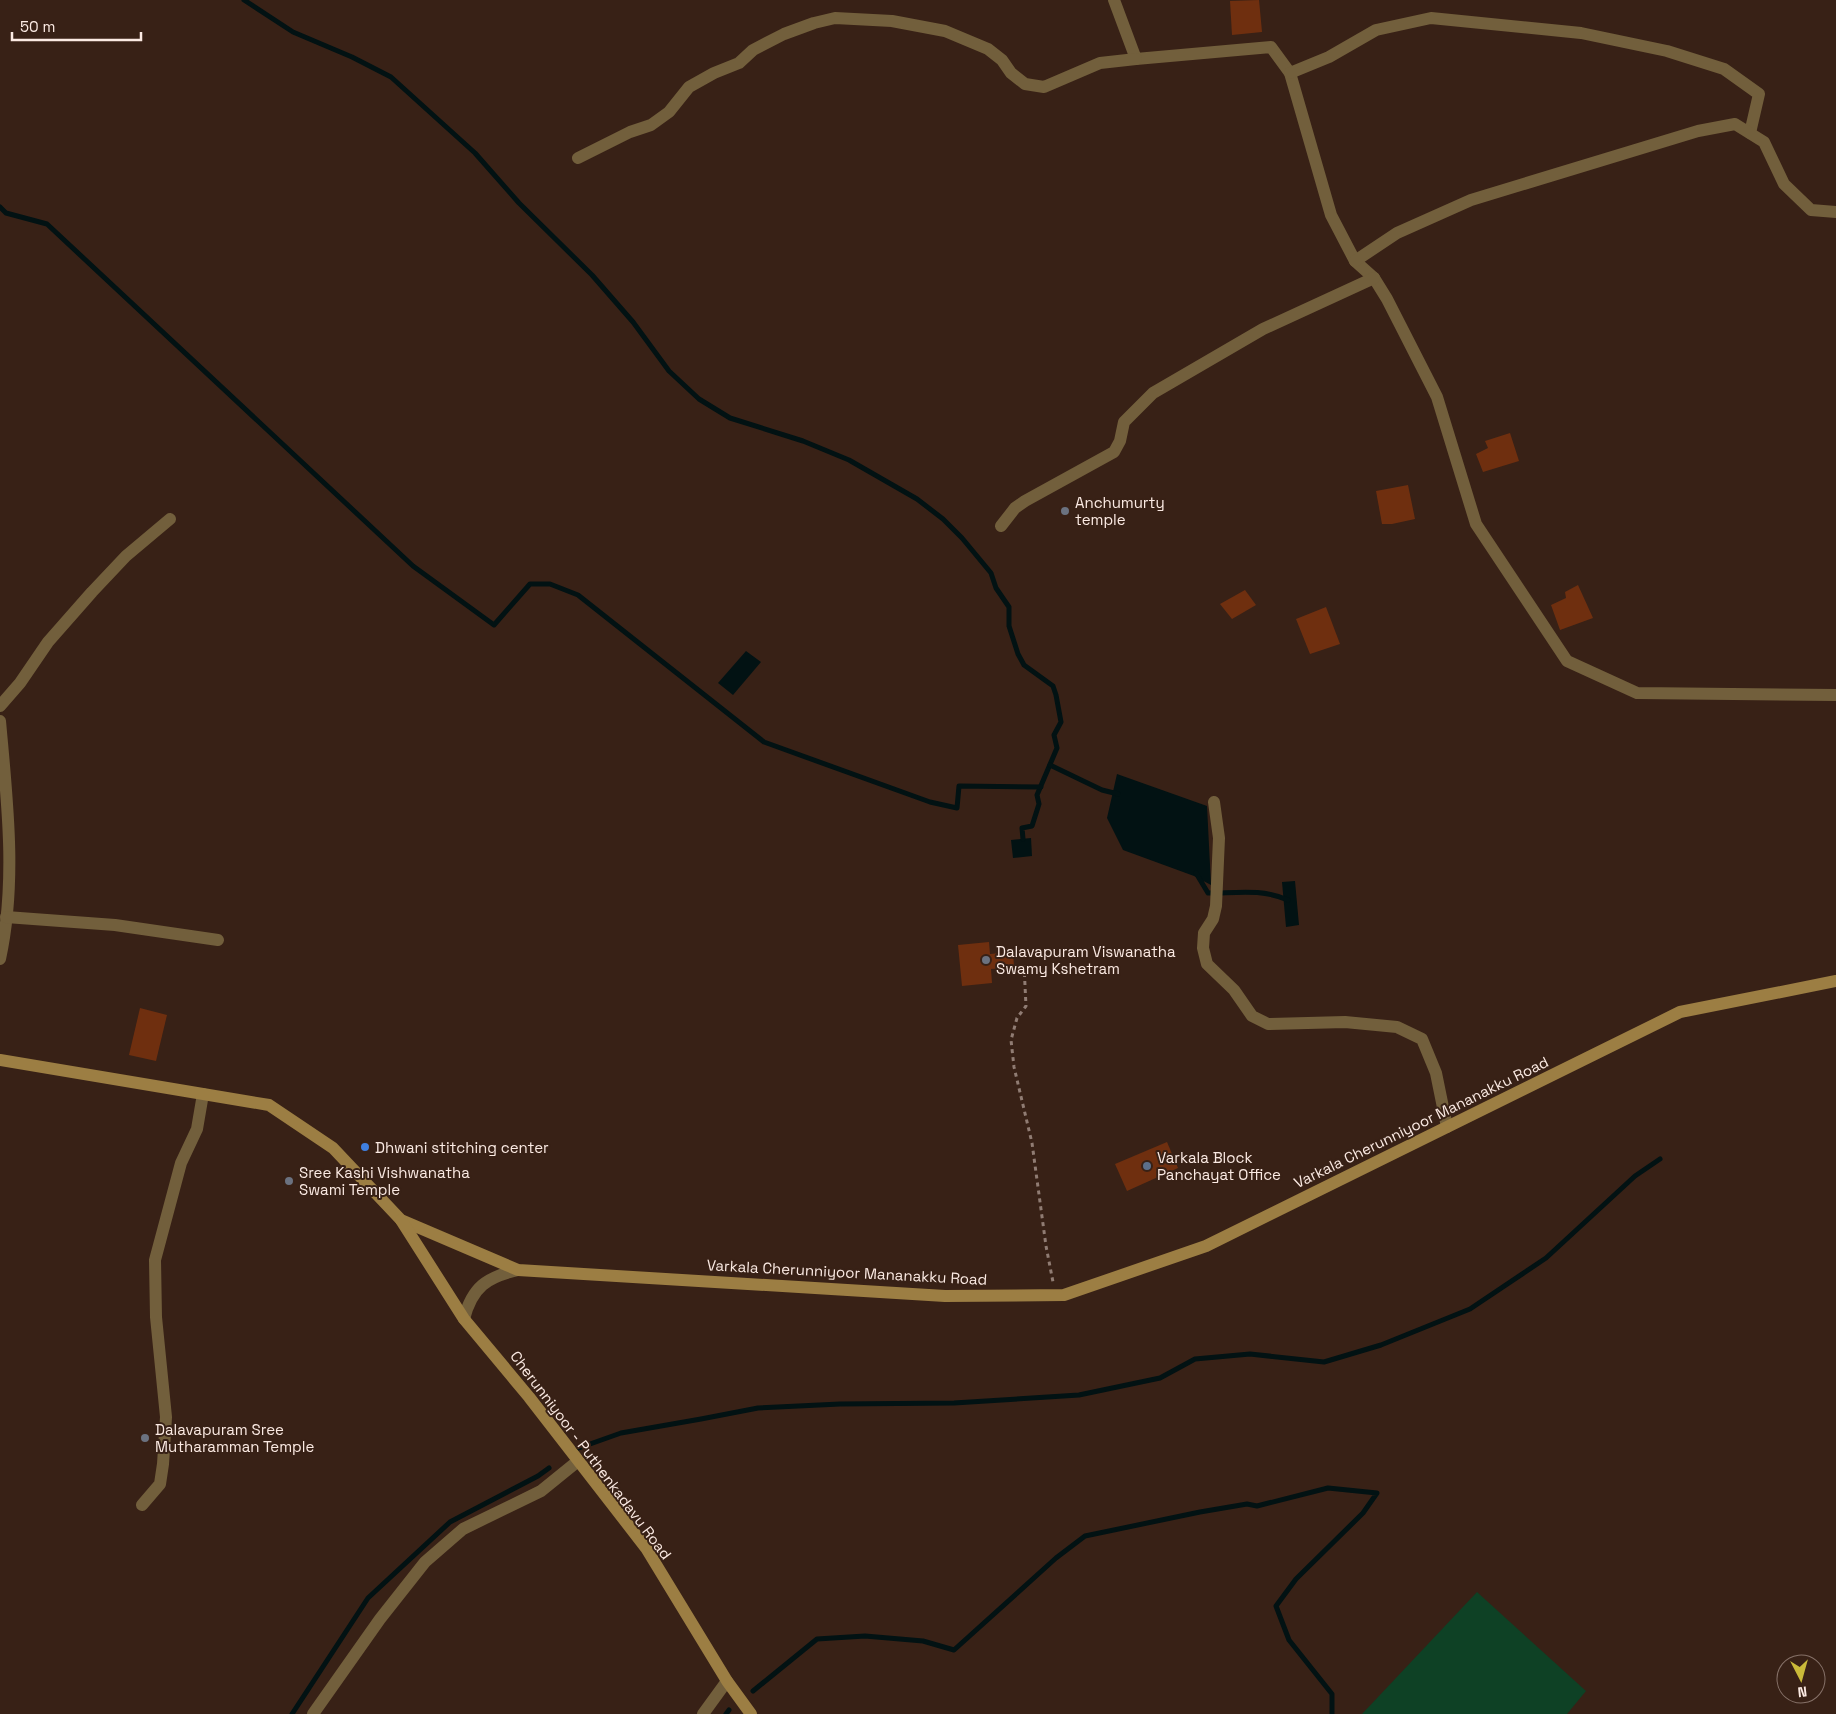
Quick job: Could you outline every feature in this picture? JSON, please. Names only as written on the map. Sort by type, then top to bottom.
[{"type":"main road","name":"Varkala Cherunniyoor Mananakku Road","points":[[0,1060],[270,1105],[333,1148],[401,1220],[518,1270],[945,1296],[1054,1295],[1064,1294],[1206,1246],[1680,1012],[1836,981]]},
{"type":"main road","name":"Cherunniyoor - Puthenkadavu Road","points":[[401,1220],[464,1319],[529,1398],[646,1548],[727,1681],[751,1714]]},
{"type":"street","points":[[1114,0],[1136,59]]},
{"type":"street","points":[[578,158],[630,132],[651,125],[669,112],[689,87],[714,73],[739,63],[753,50],[784,34],[814,22],[835,18],[892,22],[945,31],[966,38],[988,49],[1002,60],[1011,73],[1025,84],[1044,87],[1100,62],[1271,48],[1290,73],[1332,215],[1355,261],[1374,278],[1437,396],[1476,524],[1567,660],[1637,693],[1836,695]]},
{"type":"street","points":[[1290,73],[1329,57],[1376,30],[1431,18],[1581,33],[1667,51],[1724,69],[1760,94],[1750,133]]},
{"type":"street","points":[[1355,261],[1397,233],[1471,200],[1698,131],[1735,124],[1764,142],[1784,184],[1811,210],[1836,212]]},
{"type":"street","points":[[1001,526],[1015,508],[1026,500],[1114,452],[1120,441],[1124,422],[1153,393],[1263,329],[1374,278]]},
{"type":"street","points":[[0,706],[20,683],[48,642],[92,592],[126,556],[170,520]]},
{"type":"street","points":[[0,721],[6,781],[9,883],[0,959]]},
{"type":"street","points":[[1214,802],[1219,838],[1216,904],[1213,920],[1204,934],[1203,948],[1207,964],[1234,990],[1252,1016],[1268,1024],[1345,1022],[1397,1027],[1422,1038],[1436,1073],[1448,1127]]},
{"type":"street","points":[[6,917],[115,925],[218,940]]},
{"type":"street","points":[[142,1504],[160,1484],[164,1455],[166,1417],[156,1317],[155,1260],[181,1163],[197,1129],[203,1094]]},
{"type":"street","points":[[464,1319],[472,1294],[486,1282],[500,1274],[518,1270]]},
{"type":"street","points":[[313,1714],[380,1619],[425,1562],[464,1529],[541,1491],[578,1461]]},
{"type":"street","points":[[703,1714],[727,1681]]},
{"type":"path","points":[[1024,965],[1026,1006],[1017,1018],[1012,1040],[1014,1067],[1032,1143],[1054,1295]]},
{"type":"green space","points":[[1477,1592],[1586,1691],[1567,1714],[1362,1714]]},
{"type":"shaded area","points":[[746,651],[761,662],[733,695],[718,683]]},
{"type":"shaded area","points":[[1117,774],[1207,806],[1211,885],[1194,876],[1123,850],[1107,818]]},
{"type":"shaded area","points":[[1031,838],[1032,856],[1013,858],[1011,840]]},
{"type":"shaded area","points":[[1295,881],[1299,925],[1286,927],[1282,882]]},
{"type":"building","points":[[1259,0],[1262,32],[1232,35],[1230,1]]},
{"type":"building","points":[[1510,433],[1519,461],[1483,472],[1476,454],[1488,448],[1485,441]]},
{"type":"building","points":[[1408,485],[1415,519],[1382,524],[1376,491]]},
{"type":"building","points":[[1578,585],[1593,618],[1560,630],[1551,605],[1566,598],[1565,592]]},
{"type":"building","points":[[1245,590],[1256,605],[1232,619],[1220,604]]},
{"type":"building","points":[[1326,607],[1340,644],[1310,654],[1296,619]]},
{"type":"building","name":"Dalavapuram Viswanatha Swamy Kshetram","points":[[989,942],[990,954],[1013,952],[1014,967],[991,969],[992,983],[962,986],[958,945]]},
{"type":"building","points":[[140,1008],[167,1015],[156,1061],[129,1055]]},
{"type":"building","name":"Varkala Block Panchayat Office","points":[[1167,1142],[1178,1168],[1127,1191],[1115,1164]]},
{"type":"waterway","points":[[244,0],[293,32],[352,57],[391,77],[475,153],[519,203],[592,275],[633,322],[669,371],[699,399],[730,418],[803,441],[849,460],[917,499],[943,519],[962,538],[991,573],[996,588],[1009,607],[1009,626],[1018,654],[1024,665],[1053,686],[1056,695],[1061,722],[1054,735],[1057,748],[1037,795],[1039,804],[1032,826],[1022,828],[1023,839]]},
{"type":"waterway","points":[[0,207],[6,213],[47,224],[413,566],[494,625],[530,584],[550,584],[578,595],[764,742],[930,802],[957,808],[959,786],[1041,787]]},
{"type":"waterway","points":[[1050,765],[1102,790],[1118,794]]},
{"type":"waterway","points":[[1196,873],[1208,893],[1214,893]]},
{"type":"waterway","points":[[1219,893],[1263,893],[1288,900]]},
{"type":"waterway","points":[[576,1449],[621,1433],[758,1408],[840,1404],[954,1403],[1079,1395],[1160,1378],[1195,1359],[1250,1354],[1324,1362],[1381,1345],[1470,1309],[1546,1258],[1635,1176],[1660,1159]]},
{"type":"waterway","points":[[292,1714],[368,1598],[450,1522],[538,1476],[549,1468]]},
{"type":"waterway","points":[[753,1691],[817,1639],[865,1636],[923,1641],[954,1650],[1056,1558],[1085,1536],[1200,1512],[1247,1504],[1257,1506],[1328,1488],[1377,1493],[1363,1513],[1296,1579],[1276,1606],[1289,1640],[1332,1694],[1332,1714]]},
{"type":"waterway","points":[[726,1714],[729,1710]]},
{"type":"place","name":"Anchumurty temple","points":[[1065,511]]},
{"type":"place","name":"Dalavapuram Viswanatha Swamy Kshetram","points":[[986,960]]},
{"type":"place","name":"Dhwani stitching center","points":[[365,1147]]},
{"type":"place","name":"Varkala Block Panchayat Office","points":[[1147,1166]]},
{"type":"place","name":"Sree Kashi Vishwanatha Swami Temple","points":[[289,1181]]},
{"type":"place","name":"Dalavapuram Sree Mutharamman Temple","points":[[145,1438]]}]
